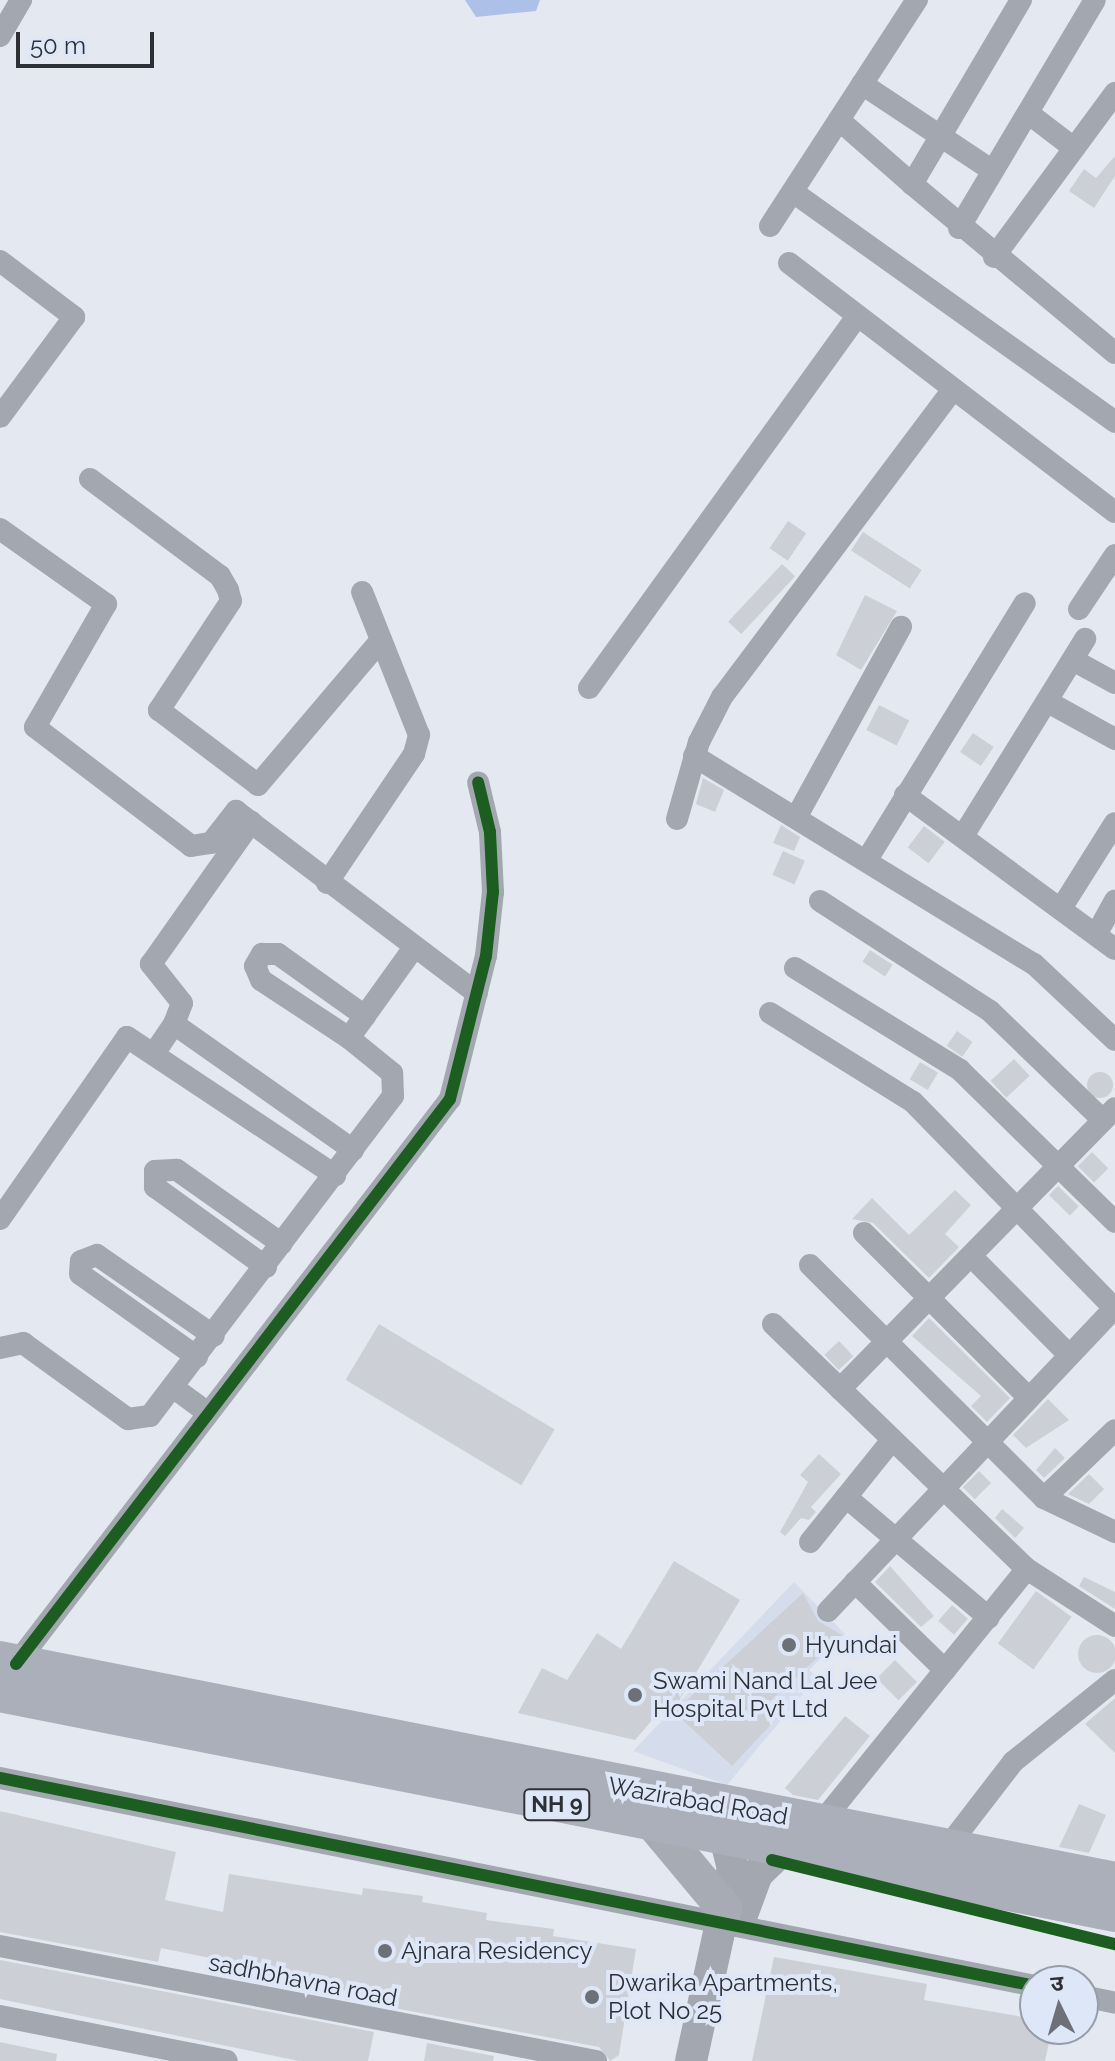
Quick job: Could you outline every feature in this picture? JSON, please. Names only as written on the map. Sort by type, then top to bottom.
[{"type":"highway","name":"Wazirabad Road","points":[[5,1672],[653,1823],[1115,1912]]},
{"type":"highway","name":"Wazirabad Road","points":[[5,1672],[821,1823],[1115,1882]]},
{"type":"main road","points":[[653,1823],[729,1918]]},
{"type":"street","points":[[0,36],[21,0]]},
{"type":"street","points":[[770,226],[917,0]]},
{"type":"street","points":[[912,184],[1021,0]]},
{"type":"street","points":[[959,228],[1095,0]]},
{"type":"street","points":[[862,84],[993,171]]},
{"type":"street","points":[[994,257],[1115,93]]},
{"type":"street","points":[[1028,113],[1074,148]]},
{"type":"street","points":[[839,120],[959,228],[1115,353]]},
{"type":"street","points":[[793,192],[1115,422]]},
{"type":"street","points":[[0,261],[74,317],[0,417]]},
{"type":"street","points":[[789,263],[1115,512]]},
{"type":"street","points":[[589,688],[857,316]]},
{"type":"street","points":[[677,819],[694,756],[722,697],[953,389]]},
{"type":"street","points":[[90,479],[224,583],[231,601],[159,710],[258,785]]},
{"type":"street","points":[[0,529],[106,604],[35,727],[191,846],[211,843],[243,816]]},
{"type":"street","points":[[1079,609],[1112,569]]},
{"type":"street","points":[[327,883],[414,754],[419,735],[362,592]]},
{"type":"street","points":[[868,858],[1025,603]]},
{"type":"street","points":[[797,816],[901,627]]},
{"type":"street","points":[[963,836],[1085,639]]},
{"type":"street","points":[[155,1052],[174,1024],[182,1003],[151,964],[243,816],[258,785],[381,640]]},
{"type":"street","points":[[1073,660],[1115,683]]},
{"type":"street","points":[[1048,702],[1115,739]]},
{"type":"street","points":[[694,756],[868,858],[1034,964],[1115,1040]]},
{"type":"street","points":[[5,1672],[450,1099],[477,993],[494,860],[478,782]]},
{"type":"street","points":[[905,795],[1062,907],[1115,949]]},
{"type":"street","points":[[243,816],[413,949],[477,993]]},
{"type":"street","points":[[1062,907],[1115,823]]},
{"type":"street","points":[[820,901],[990,1011],[1109,1114],[840,1389]]},
{"type":"street","points":[[1097,933],[1115,901]]},
{"type":"street","points":[[349,1038],[413,949]]},
{"type":"street","points":[[0,1348],[31,1347],[128,1419],[150,1416],[335,1175],[396,1085],[349,1038],[261,980],[255,966],[262,954],[278,954],[365,1016]]},
{"type":"street","points":[[795,968],[960,1070],[1115,1222]]},
{"type":"street","points":[[770,1013],[913,1102],[1114,1308],[828,1611]]},
{"type":"street","points":[[174,1024],[353,1150]]},
{"type":"street","points":[[0,1219],[119,1041],[135,1038],[335,1175]]},
{"type":"street","points":[[266,1267],[155,1187],[155,1171],[177,1170],[282,1244]]},
{"type":"street","points":[[864,1233],[927,1301],[1029,1398]]},
{"type":"street","points":[[197,1357],[80,1274],[81,1261],[97,1255],[214,1336]]},
{"type":"street","points":[[972,1257],[1069,1355]]},
{"type":"street","points":[[810,1265],[1044,1498],[1115,1532]]},
{"type":"street","points":[[773,1324],[1027,1569],[1115,1626]]},
{"type":"street","points":[[174,1388],[208,1413]]},
{"type":"street","points":[[1044,1498],[1115,1430]]},
{"type":"street","points":[[810,1542],[892,1440]]},
{"type":"street","points":[[846,1497],[898,1537],[989,1618]]},
{"type":"street","points":[[821,1823],[1027,1569]]},
{"type":"street","points":[[855,1582],[945,1670]]},
{"type":"street","points":[[946,1849],[1013,1762],[1115,1680]]},
{"type":"street","points":[[0,1778],[729,1918],[1019,1982]]},
{"type":"street","points":[[710,2061],[733,1869],[725,1837]]},
{"type":"street","points":[[691,2061],[729,1918],[757,1874],[783,1849]]},
{"type":"street","name":"sadhbhavna road","points":[[0,1946],[596,2061]]},
{"type":"street","points":[[0,2016],[227,2061]]},
{"type":"shaded area","name":"Hyundai","points":[[794,1582],[845,1634],[809,1670],[817,1677],[727,1785],[633,1751]]},
{"type":"water","points":[[465,0],[540,0],[536,11],[476,17]]},
{"type":"building","points":[[1115,156],[1115,176],[1094,208],[1069,191],[1084,169],[1096,178]]},
{"type":"building","points":[[788,521],[806,533],[788,561],[770,548]]},
{"type":"building","points":[[863,532],[922,570],[910,589],[851,550]]},
{"type":"building","points":[[782,564],[795,576],[741,634],[728,622]]},
{"type":"building","points":[[865,595],[897,611],[861,670],[836,655]]},
{"type":"building","points":[[879,705],[909,720],[897,745],[866,730]]},
{"type":"building","points":[[973,733],[994,747],[981,766],[960,752]]},
{"type":"building","points":[[703,778],[724,790],[715,812],[696,804]]},
{"type":"building","points":[[781,825],[800,837],[794,851],[773,843]]},
{"type":"building","points":[[924,826],[945,842],[929,863],[908,848]]},
{"type":"building","points":[[783,851],[805,861],[794,885],[772,875]]},
{"type":"building","points":[[870,950],[893,965],[885,976],[862,962]]},
{"type":"building","points":[[957,1031],[973,1042],[962,1057],[947,1046]]},
{"type":"building","points":[[1014,1059],[1030,1076],[1006,1098],[991,1081]]},
{"type":"building","points":[[920,1062],[938,1073],[928,1090],[910,1079]]},
{"type":"building","points":[[1100,1072],[1109,1076],[1113,1085],[1109,1094],[1100,1098],[1091,1094],[1087,1085],[1091,1076]]},
{"type":"building","points":[[1092,1152],[1108,1168],[1094,1182],[1078,1166]]},
{"type":"building","points":[[1058,1186],[1079,1206],[1070,1215],[1049,1195]]},
{"type":"building","points":[[955,1190],[971,1205],[945,1234],[959,1247],[929,1278],[873,1223],[852,1219],[872,1198],[909,1235]]},
{"type":"building","points":[[929,1318],[1010,1398],[987,1422],[971,1406],[981,1396],[912,1336]]},
{"type":"building","points":[[379,1324],[555,1430],[521,1485],[346,1380]]},
{"type":"building","points":[[839,1341],[853,1356],[839,1370],[824,1355]]},
{"type":"building","points":[[1048,1399],[1069,1420],[1026,1448],[1013,1435]]},
{"type":"building","points":[[1055,1448],[1065,1458],[1044,1478],[1036,1470]]},
{"type":"building","points":[[819,1454],[841,1474],[811,1507],[816,1512],[809,1520],[801,1518],[785,1536],[780,1532],[808,1482],[800,1475]]},
{"type":"building","points":[[979,1471],[991,1483],[975,1499],[963,1487]]},
{"type":"building","points":[[1089,1474],[1104,1489],[1089,1504],[1068,1494]]},
{"type":"building","points":[[1002,1509],[1024,1528],[1015,1538],[995,1518]]},
{"type":"building","points":[[674,1561],[740,1600],[673,1711],[666,1704],[635,1740],[518,1713],[542,1668],[567,1680],[597,1633],[621,1649]]},
{"type":"building","points":[[890,1566],[934,1616],[921,1627],[875,1582]]},
{"type":"building","points":[[1084,1577],[1115,1592],[1115,1609],[1079,1586]]},
{"type":"building","points":[[1036,1591],[1072,1617],[1033,1669],[998,1644]]},
{"type":"building","name":"Hyundai","points":[[803,1593],[818,1621],[842,1635],[769,1702],[782,1713],[732,1766],[674,1712]]},
{"type":"building","points":[[952,1605],[968,1619],[954,1635],[938,1621]]},
{"type":"building","points":[[1097,1635],[1111,1640],[1116,1654],[1111,1668],[1097,1673],[1083,1668],[1078,1654],[1083,1640]]},
{"type":"building","points":[[895,1660],[917,1682],[899,1700],[877,1678]]},
{"type":"building","points":[[1115,1698],[1115,1753],[1085,1724]]},
{"type":"building","points":[[845,1716],[870,1736],[818,1800],[793,1795],[785,1788]]},
{"type":"building","points":[[1079,1804],[1106,1815],[1089,1853],[1059,1847]]},
{"type":"building","points":[[0,1811],[176,1852],[165,1900],[223,1912],[229,1874],[362,1895],[363,1888],[423,1896],[422,1902],[487,1913],[486,1920],[554,1929],[553,1936],[636,1949],[619,2055],[610,2061],[599,2047],[347,1999],[348,1991],[213,1971],[215,1959],[161,1948],[158,1962],[0,1932]]},
{"type":"building","points":[[774,1957],[927,1984],[924,2000],[1019,2016],[1019,2045],[1048,2045],[1045,2061],[752,2061]]},
{"type":"building","points":[[0,1960],[374,2032],[368,2061],[299,2061],[0,1999]]},
{"type":"building","points":[[0,2042],[57,2054],[56,2061],[0,2061]]},
{"type":"building","points":[[427,2043],[494,2056],[493,2061],[424,2061]]},
{"type":"cycle path","points":[[16,1664],[450,1099],[486,956],[493,892],[490,832],[478,782]]},
{"type":"cycle path","points":[[0,1778],[1019,1983]]},
{"type":"cycle path","points":[[772,1860],[1115,1944]]},
{"type":"place","name":"Hyundai","points":[[789,1645]]},
{"type":"place","name":"Swami Nand Lal Jee Hospital Pvt Ltd","points":[[635,1695]]},
{"type":"place","name":"Ajnara Residency","points":[[385,1951]]},
{"type":"place","name":"Dwarika Apartments, Plot No 25","points":[[592,1997]]}]
